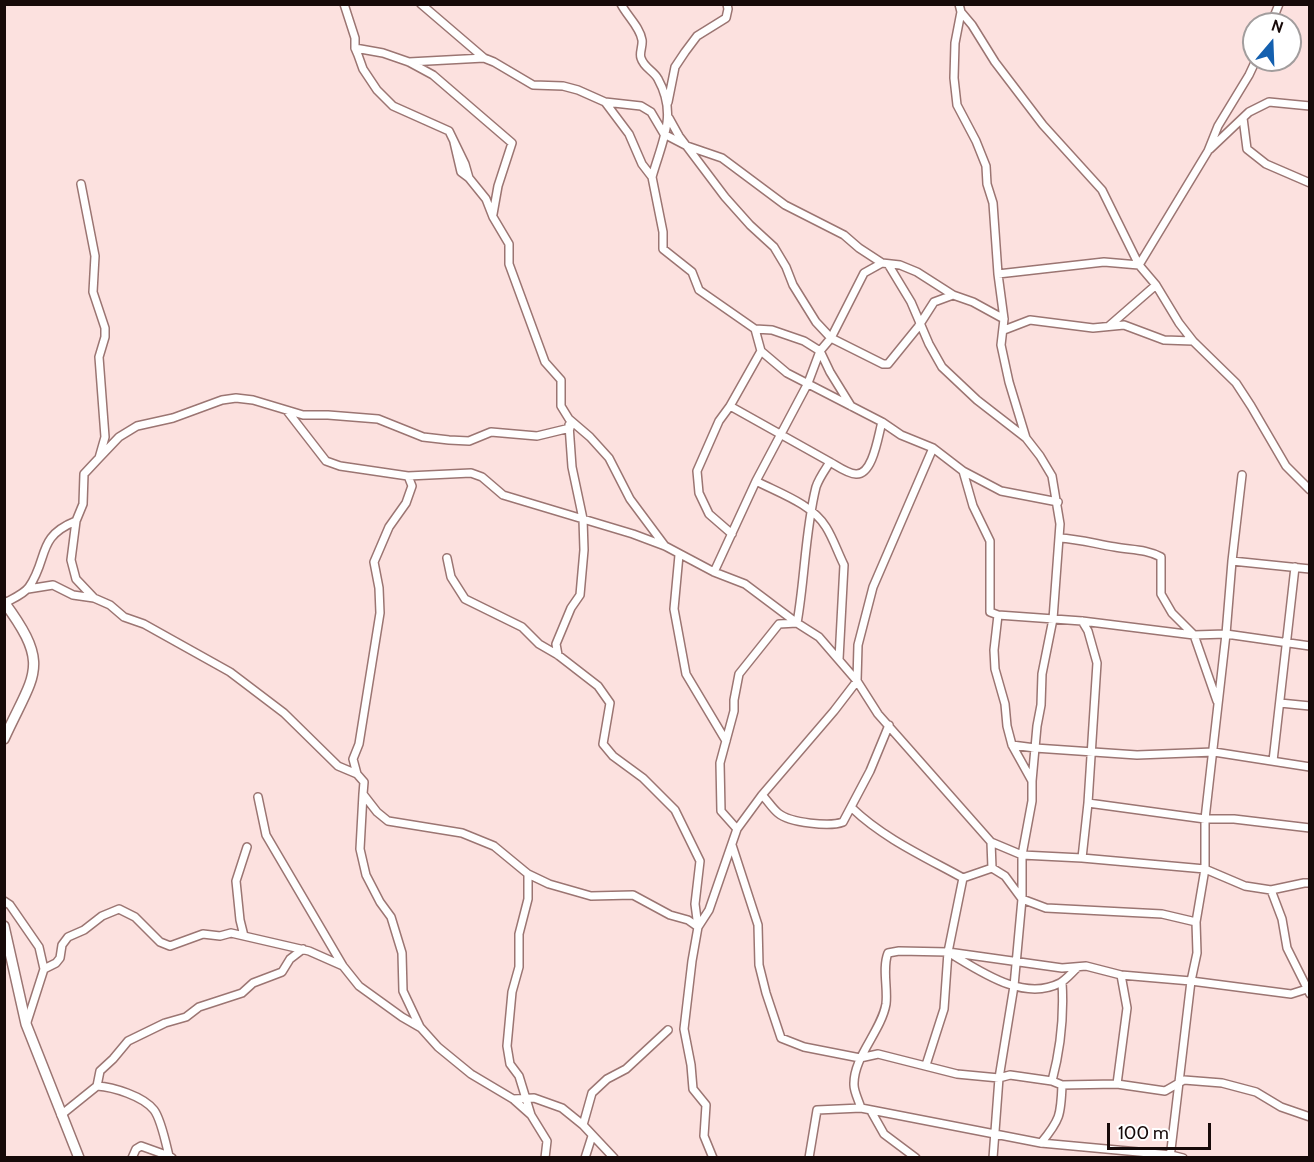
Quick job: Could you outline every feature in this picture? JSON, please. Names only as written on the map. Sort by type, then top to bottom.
[{"type":"main road","points":[[4,739],[33,679],[35,658],[28,637],[5,602]]},
{"type":"main road","points":[[4,926],[26,1024],[79,1158]]},
{"type":"street","points":[[344,4],[355,38],[355,48],[363,69],[373,83],[393,106],[449,131],[465,164],[469,178],[486,199],[493,217],[509,244],[509,264],[545,362],[561,380],[561,406],[569,419],[609,458],[630,499],[665,546]]},
{"type":"street","points":[[421,4],[484,58],[533,86],[563,86],[605,102],[641,106],[651,112],[664,134],[687,146],[722,158],[784,205],[844,235],[859,248],[885,263],[917,272],[933,280],[953,295],[973,302],[1004,319]]},
{"type":"street","points":[[621,4],[637,28],[642,41],[639,56],[645,66],[657,77],[668,102]]},
{"type":"street","points":[[652,177],[669,118],[668,102],[675,67],[697,36],[726,18],[727,4]]},
{"type":"street","points":[[960,8],[995,62],[1043,125],[1102,190],[1140,265],[1156,285],[1179,323],[1193,341],[1236,383],[1286,466],[1310,490]]},
{"type":"street","points":[[960,8],[954,78],[957,105],[986,166],[987,184],[993,203],[1004,319],[1001,345],[1009,382],[1026,438]]},
{"type":"street","points":[[355,48],[383,53],[409,62],[433,75],[512,143],[498,186],[493,217]]},
{"type":"street","points":[[409,62],[484,58]]},
{"type":"street","points":[[1140,265],[1208,151],[1218,126],[1251,72]]},
{"type":"street","points":[[605,102],[629,134],[642,164],[652,177],[663,232],[663,249],[692,272],[699,290],[755,329],[772,330],[804,341],[820,351],[851,407]]},
{"type":"street","points":[[1208,151],[1249,112],[1269,102],[1310,106]]},
{"type":"street","points":[[669,118],[725,197],[774,247],[793,285],[816,322],[831,338],[883,364],[888,364],[920,324],[934,302],[953,295]]},
{"type":"street","points":[[1243,118],[1247,149],[1266,164],[1310,183]]},
{"type":"street","points":[[81,184],[95,256],[93,292],[105,328],[105,337],[99,357],[105,437],[99,458]]},
{"type":"street","points":[[998,274],[1104,262],[1140,265]]},
{"type":"street","points":[[885,263],[911,302],[942,367],[977,400],[1026,438],[1052,476],[1058,502],[1059,538],[1053,619],[1042,674],[1032,801],[1022,855],[1022,899],[1014,986],[999,1078],[993,1158]]},
{"type":"street","points":[[714,572],[756,481],[808,383],[820,351],[831,338],[864,273],[885,263]]},
{"type":"street","points":[[1109,326],[1156,285]]},
{"type":"street","points":[[1004,330],[1030,320],[1093,328],[1124,326],[1164,340],[1193,341]]},
{"type":"street","points":[[755,329],[760,351],[787,373],[882,422],[901,435],[933,448],[963,471],[1001,491],[1058,502]]},
{"type":"street","points":[[732,534],[710,514],[699,493],[697,471],[719,421],[730,406],[760,351]]},
{"type":"street","points":[[94,598],[76,579],[71,560],[76,522],[83,504],[84,474],[119,437],[137,426],[193,413],[222,400],[236,398],[253,400],[303,415],[378,419],[423,437],[453,440],[469,441],[491,432],[537,436],[570,428]]},
{"type":"street","points":[[730,406],[854,474],[863,473],[869,468],[882,422]]},
{"type":"street","points":[[288,412],[326,461],[340,466],[408,476],[471,473],[482,477],[503,495],[633,534],[665,546],[714,572],[746,584],[819,637],[856,681],[878,714],[991,842],[1022,855],[1205,869],[1245,886],[1271,890],[1310,883]]},
{"type":"street","points":[[558,655],[556,644],[571,608],[580,595],[584,550],[583,519],[572,467],[569,419]]},
{"type":"street","points":[[698,927],[709,910],[737,829],[762,795],[834,711],[856,681],[858,645],[873,587],[933,448]]},
{"type":"street","points":[[797,623],[817,485],[830,462]]},
{"type":"street","points":[[963,471],[973,506],[990,541],[990,612],[998,615],[1082,621],[1194,635],[1226,634],[1310,646]]},
{"type":"street","points":[[1170,1156],[1191,981],[1197,953],[1196,922],[1205,869],[1204,819],[1214,752],[1242,475]]},
{"type":"street","points":[[408,476],[412,486],[406,503],[390,527],[374,562],[379,588],[380,613],[359,744],[352,759],[357,774],[364,782],[360,849],[366,875],[380,902],[391,916],[402,953],[403,991],[421,1028],[438,1047],[471,1074],[513,1099],[531,1115]]},
{"type":"street","points":[[756,481],[812,511],[826,526],[844,565],[839,659]]},
{"type":"street","points":[[28,589],[47,541],[62,527],[76,522]]},
{"type":"street","points":[[1059,538],[1081,539],[1115,547],[1151,551],[1161,557],[1161,594],[1172,613],[1194,635],[1219,705]]},
{"type":"street","points":[[679,555],[674,609],[686,674],[726,741]]},
{"type":"street","points":[[447,558],[450,577],[465,599],[522,627],[539,644],[558,655],[598,686],[610,703],[603,744],[613,756],[643,778],[675,810],[700,861],[695,904],[698,927],[684,1029],[692,1065],[693,1089],[706,1105],[704,1136],[713,1158]]},
{"type":"street","points":[[1232,561],[1310,569]]},
{"type":"street","points":[[1273,761],[1295,567]]},
{"type":"street","points":[[5,602],[28,589],[53,585],[73,595],[94,598],[110,605],[124,617],[144,624],[230,672],[285,714],[338,766],[357,774]]},
{"type":"street","points":[[998,615],[994,650],[995,669],[1005,704],[1012,745],[1032,781]]},
{"type":"street","points":[[1082,621],[1088,631],[1097,663],[1093,752],[1082,858]]},
{"type":"street","points":[[737,829],[721,811],[720,762],[734,711],[739,674],[779,624],[797,623]]},
{"type":"street","points":[[1280,703],[1310,706]]},
{"type":"street","points":[[762,795],[780,815],[801,822],[835,825],[843,822],[870,771],[889,725]]},
{"type":"street","points":[[1012,745],[1137,755],[1214,752],[1310,767]]},
{"type":"street","points":[[363,794],[377,812],[388,821],[462,833],[484,841],[503,853],[528,874],[558,888],[591,896],[633,895],[670,915],[688,920],[698,927]]},
{"type":"street","points":[[258,797],[266,835],[343,966],[359,986],[421,1028]]},
{"type":"street","points":[[1088,803],[1204,819],[1234,819],[1310,828]]},
{"type":"street","points":[[852,808],[863,819],[963,878],[992,868]]},
{"type":"street","points":[[991,842],[992,868]]},
{"type":"street","points":[[732,844],[758,925],[759,965],[765,993],[781,1038],[804,1047],[860,1058],[878,1054],[957,1074],[999,1078],[1010,1075],[1052,1081],[1062,1085],[1117,1084],[1164,1091],[1184,1080],[1222,1083],[1256,1092],[1281,1107],[1309,1117]]},
{"type":"street","points":[[244,936],[236,881],[247,847]]},
{"type":"street","points":[[992,868],[1005,876],[1022,899],[1046,908],[1162,914],[1196,922]]},
{"type":"street","points":[[528,874],[528,898],[519,934],[519,966],[512,992],[507,1046],[510,1064],[519,1076],[531,1115],[547,1141],[547,1157]]},
{"type":"street","points":[[926,1065],[944,1009],[948,952],[963,878]]},
{"type":"street","points":[[861,1108],[854,1085],[860,1058],[876,1030],[885,1006],[888,953],[899,951],[948,952],[1062,968],[1086,966],[1121,975],[1191,981],[1291,994],[1309,990],[1287,948],[1282,919],[1271,890]]},
{"type":"street","points":[[4,901],[10,905],[39,947],[44,969],[26,1024]]},
{"type":"street","points":[[44,969],[56,963],[60,958],[62,945],[68,937],[84,930],[102,916],[119,909],[135,917],[160,942],[170,946],[203,934],[220,936],[231,933],[303,949],[343,966]]},
{"type":"street","points":[[61,1115],[97,1086],[100,1071],[128,1041],[165,1023],[186,1017],[200,1007],[242,993],[253,983],[282,972],[290,959],[303,949]]},
{"type":"street","points":[[948,952],[984,973],[1014,986],[1043,989],[1062,982],[1078,967]]},
{"type":"street","points":[[1117,1084],[1127,1008],[1121,975]]},
{"type":"street","points":[[1052,1081],[1060,1028],[1062,982]]},
{"type":"street","points":[[583,1125],[592,1093],[607,1079],[626,1069],[668,1030]]},
{"type":"street","points":[[1041,1143],[1056,1125],[1061,1112],[1062,1085]]},
{"type":"street","points":[[97,1086],[111,1087],[140,1099],[154,1110],[171,1157]]},
{"type":"street","points":[[513,1099],[534,1098],[562,1108],[583,1125],[614,1158]]},
{"type":"street","points":[[809,1158],[817,1110],[861,1108],[1041,1143],[1183,1158]]},
{"type":"street","points":[[871,1111],[884,1134],[916,1158]]},
{"type":"street","points":[[585,1158],[592,1136]]},
{"type":"street","points":[[132,1158],[136,1149],[141,1146],[171,1157]]}]
